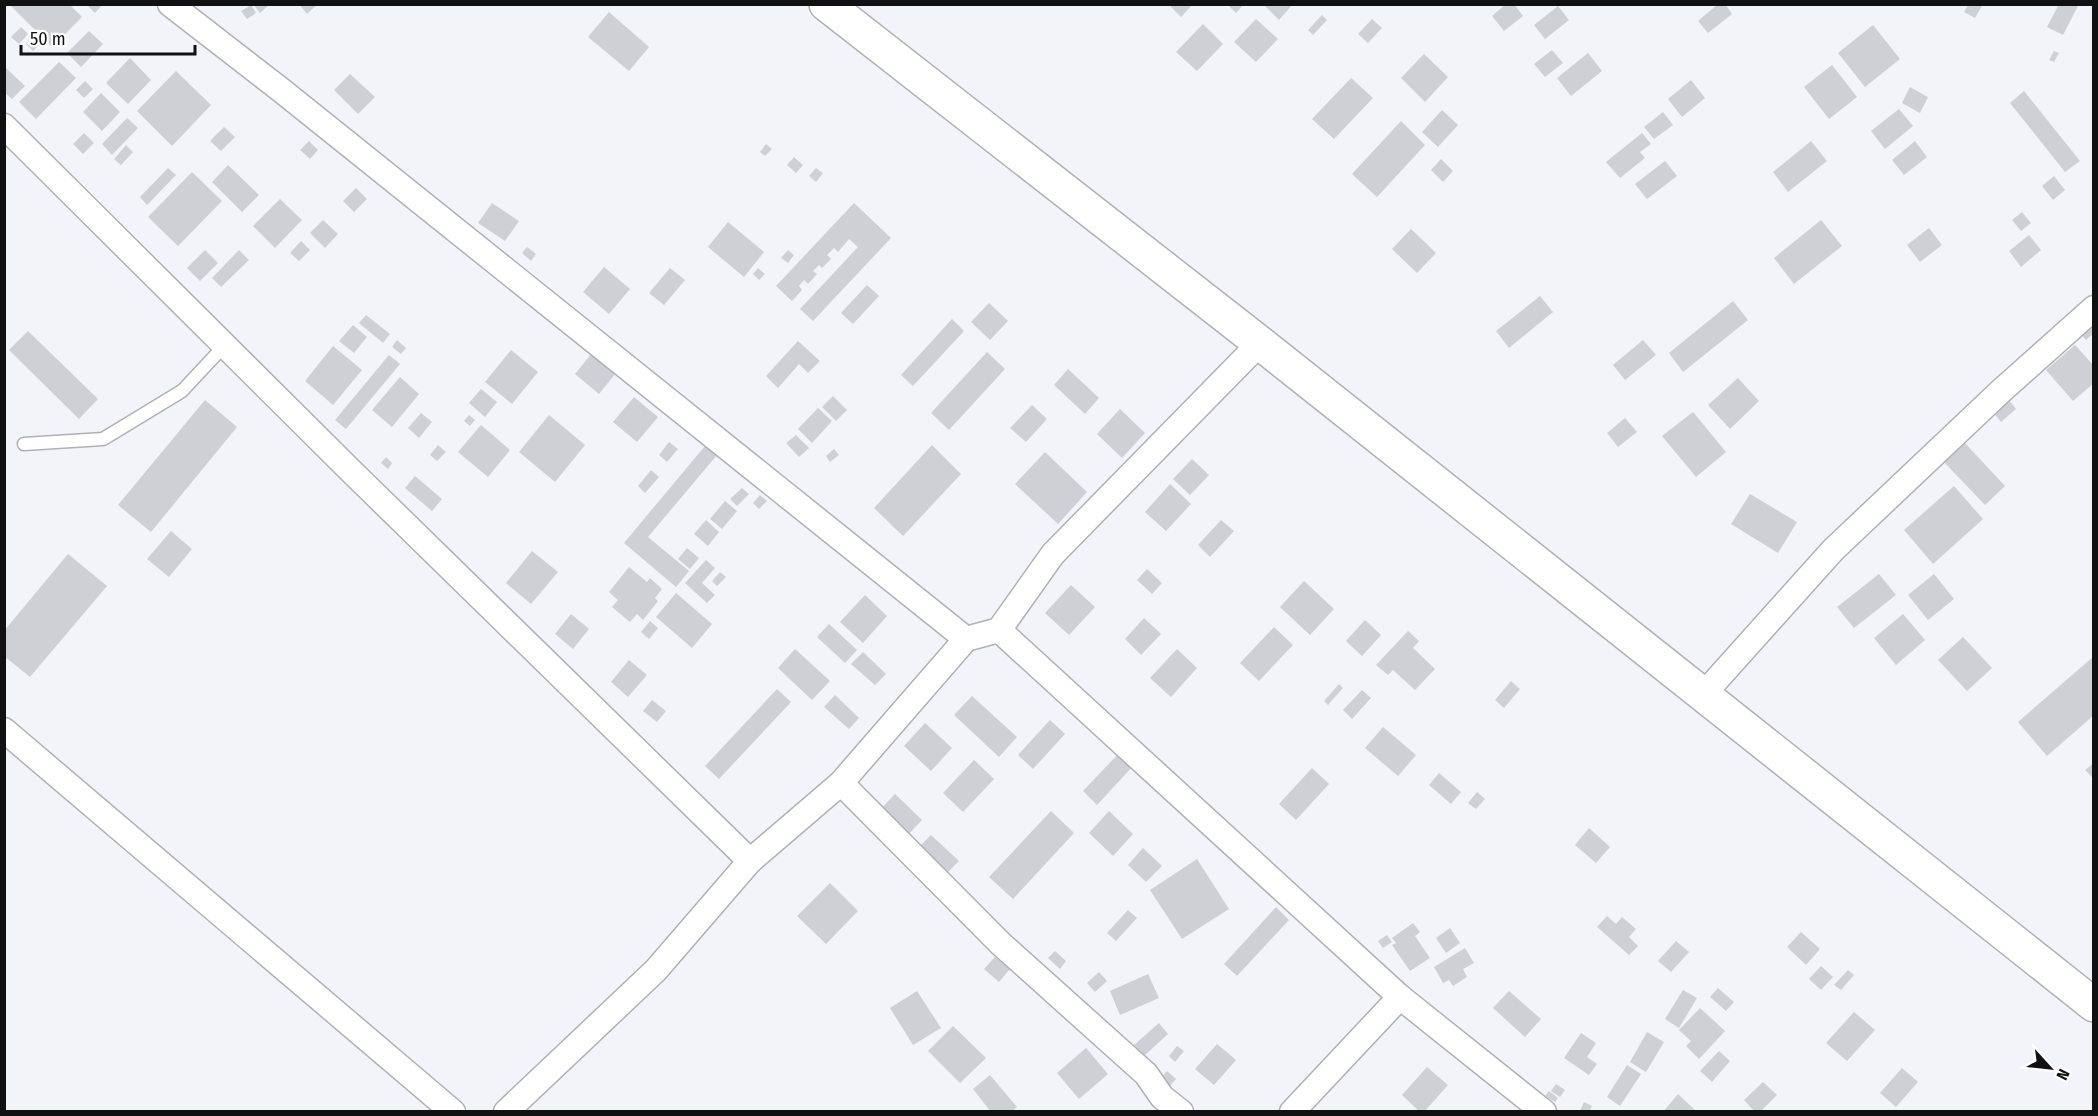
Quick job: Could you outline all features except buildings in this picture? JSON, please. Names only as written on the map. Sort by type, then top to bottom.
[{"type":"highway","points":[[826,4],[1260,343],[2094,1005]]},
{"type":"street","points":[[170,4],[281,90],[966,639]]},
{"type":"street","points":[[4,126],[750,861]]},
{"type":"street","points":[[1702,696],[1833,550],[2001,391],[2094,308]]},
{"type":"street","points":[[506,1112],[656,970],[750,861],[841,783],[966,639],[999,630],[1053,554],[1260,343]]},
{"type":"street","points":[[999,630],[1400,997],[1544,1112]]},
{"type":"street","points":[[4,730],[453,1112]]},
{"type":"street","points":[[841,783],[1001,944],[1146,1074],[1162,1097],[1181,1112]]},
{"type":"street","points":[[1292,1112],[1400,997]]},
{"type":"lane","points":[[24,444],[103,439],[182,391],[225,345]]}]
